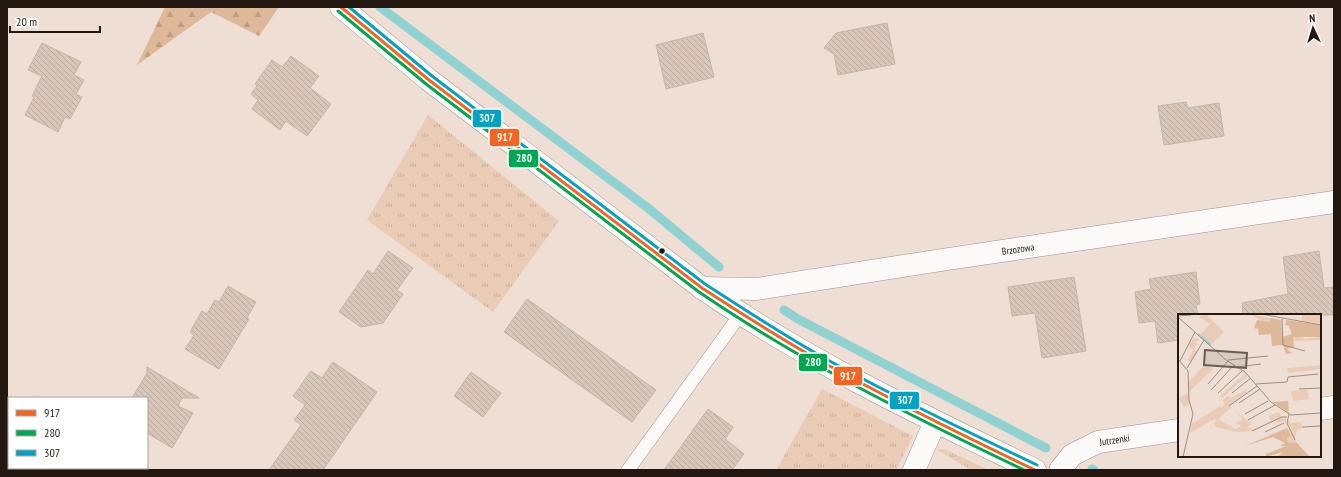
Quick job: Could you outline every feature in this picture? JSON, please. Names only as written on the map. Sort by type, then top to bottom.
[{"type":"street","points":[[341,7],[429,80],[702,288],[740,315],[802,352],[935,422],[1035,470]]},
{"type":"street","name":"Brzozowa","points":[[702,288],[758,289],[948,259],[1334,202]]},
{"type":"street","points":[[1321,409],[1334,407]]},
{"type":"street","points":[[914,470],[935,422]]},
{"type":"street","name":"Jutrzenki","points":[[1060,470],[1072,455],[1098,442],[1178,430]]},
{"type":"lane","points":[[628,470],[740,315]]},
{"type":"green space","points":[[165,7],[279,7],[259,36],[211,12],[137,65]]},
{"type":"green space","points":[[428,115],[559,221],[493,312],[367,220]]},
{"type":"green space","points":[[822,389],[913,436],[896,470],[776,470]]},
{"type":"green space","points":[[944,449],[989,470],[971,470],[937,450]]},
{"type":"green space","points":[[130,469],[131,470],[24,470]]},
{"type":"building","points":[[887,23],[895,64],[838,75],[834,54],[824,48],[836,33]]},
{"type":"building","points":[[703,33],[714,77],[666,89],[656,45]]},
{"type":"building","points":[[42,43],[81,62],[74,75],[84,80],[76,94],[82,97],[70,119],[65,117],[58,132],[25,115],[42,76],[28,70]]},
{"type":"building","points":[[291,56],[319,76],[310,88],[331,104],[307,136],[286,121],[280,130],[252,109],[258,100],[251,94],[257,86],[255,84],[272,60],[282,67]]},
{"type":"building","points":[[1186,102],[1188,108],[1219,103],[1224,136],[1164,145],[1158,106]]},
{"type":"building","points":[[388,251],[413,268],[397,290],[403,294],[383,323],[361,327],[339,312],[368,270],[373,274]]},
{"type":"building","points":[[1319,251],[1324,288],[1334,287],[1334,315],[1243,314],[1242,303],[1288,294],[1283,257]]},
{"type":"building","points":[[1196,272],[1200,304],[1196,305],[1198,314],[1178,314],[1178,340],[1158,343],[1155,321],[1139,323],[1135,292],[1151,289],[1149,279]]},
{"type":"building","points":[[1074,277],[1086,351],[1042,358],[1035,313],[1012,316],[1008,287]]},
{"type":"building","points":[[228,286],[256,302],[247,318],[249,319],[219,369],[185,349],[194,335],[190,332],[202,311],[207,314],[215,300],[219,302]]},
{"type":"building","points":[[527,299],[656,390],[632,422],[504,332]]},
{"type":"building","points":[[333,362],[377,392],[323,470],[269,470],[301,425],[294,420],[305,405],[293,396],[311,371],[322,378]]},
{"type":"building","points":[[147,367],[199,398],[182,398],[178,406],[193,413],[172,448],[148,434],[148,397],[133,397],[147,373]]},
{"type":"building","points":[[471,372],[501,393],[483,417],[454,396]]},
{"type":"building","points":[[708,409],[733,427],[725,439],[744,454],[732,470],[664,470]]},
{"type":"waterway","points":[[380,7],[648,208],[719,267]]},
{"type":"waterway","points":[[784,310],[798,319],[1046,448]]},
{"type":"transit line","name":"917","points":[[341,7],[429,80],[702,288],[777,336],[824,363],[929,418],[1035,470]]},
{"type":"transit line","name":"307","points":[[349,7],[432,76],[705,284],[780,332],[826,359],[957,427],[1037,465]]},
{"type":"transit line","name":"280","points":[[338,11],[426,84],[699,292],[744,322],[846,381],[921,420],[1024,470]]}]
